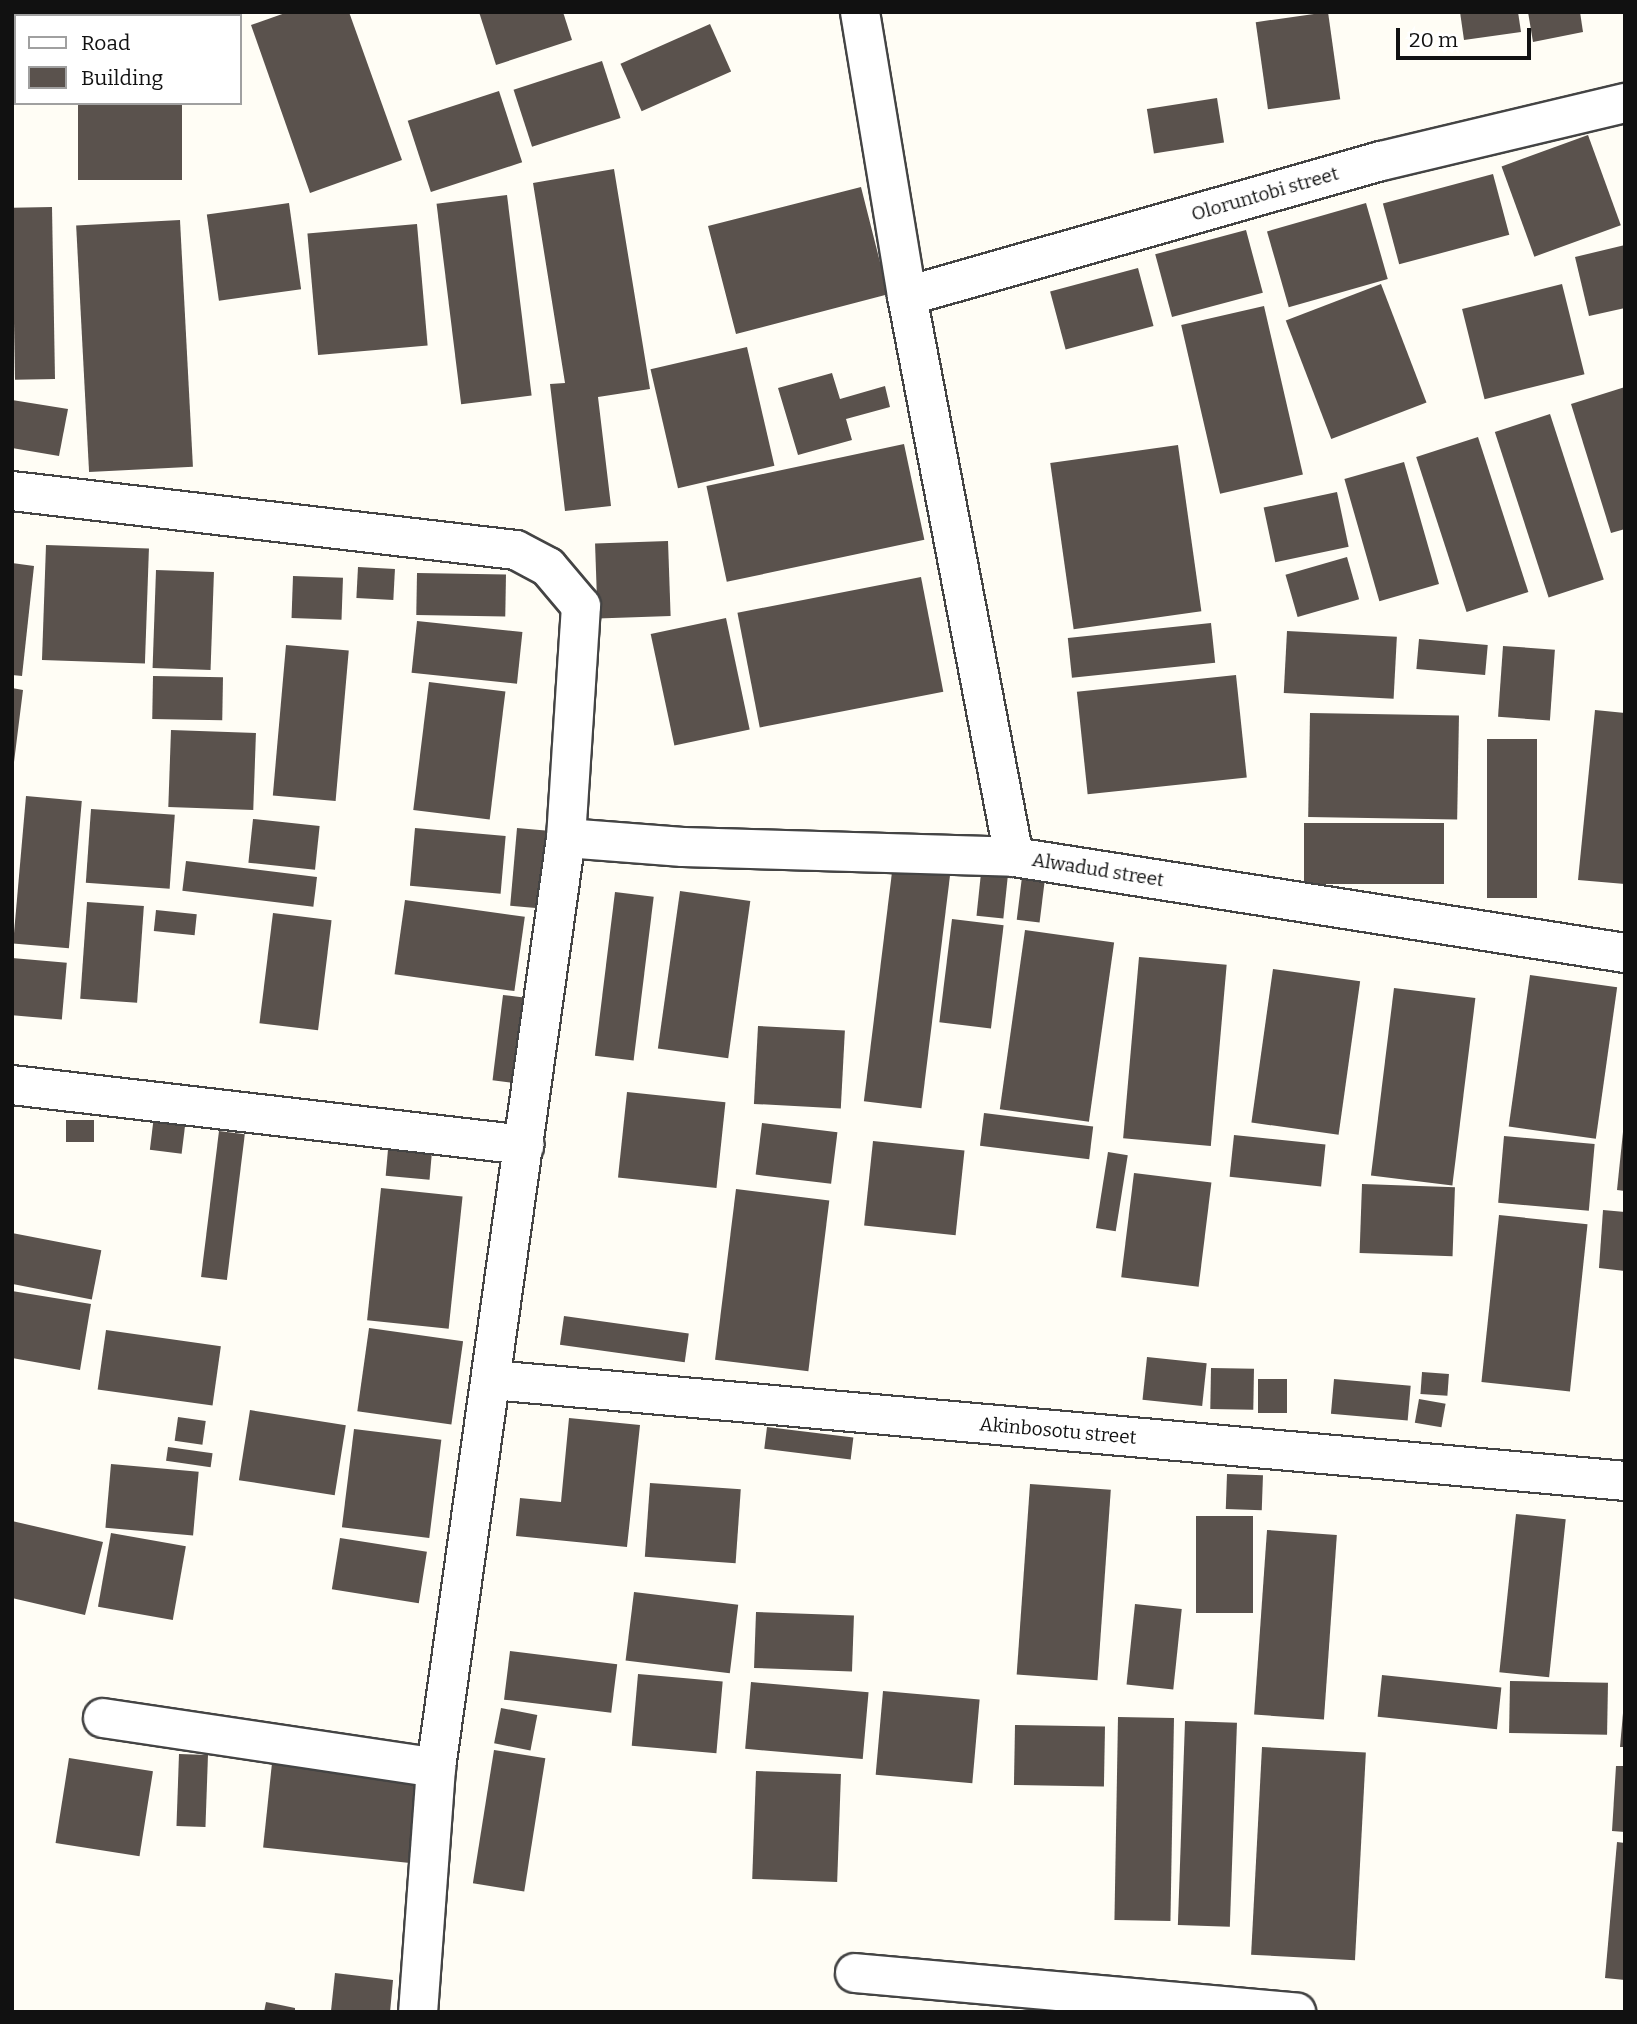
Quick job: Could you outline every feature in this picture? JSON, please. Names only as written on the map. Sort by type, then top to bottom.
[{"type":"street","points":[[860,12],[907,296],[1014,857]]},
{"type":"street","name":"Oloruntobi street","points":[[907,296],[1381,161],[1625,103]]},
{"type":"street","points":[[12,491],[516,550],[548,567],[581,606],[566,838],[436,1769],[418,2012]]},
{"type":"street","name":"Alwadud street","points":[[566,838],[683,847],[1014,857],[1625,953]]},
{"type":"street","points":[[12,1085],[524,1145]]},
{"type":"street","name":"Akinbosotu street","points":[[492,1380],[1625,1481]]},
{"type":"street","points":[[103,1718],[436,1769]]},
{"type":"street","points":[[855,1973],[1296,2012]]},
{"type":"building","points":[[70,12],[174,12],[174,14]]},
{"type":"building","points":[[288,12],[349,12],[402,160],[310,193],[251,25]]},
{"type":"building","points":[[479,12],[563,12],[572,40],[496,65]]},
{"type":"building","points":[[1328,12],[1340,99],[1268,109],[1256,22]]},
{"type":"building","points":[[1460,12],[1518,12],[1521,32],[1464,40]]},
{"type":"building","points":[[1528,12],[1580,12],[1583,32],[1533,42]]},
{"type":"building","points":[[710,24],[731,72],[642,111],[620,64]]},
{"type":"building","points":[[602,61],[621,118],[532,147],[514,90]]},
{"type":"building","points":[[499,91],[522,162],[431,192],[408,121]]},
{"type":"building","points":[[1217,98],[1224,142],[1154,154],[1147,109]]},
{"type":"building","points":[[78,105],[182,105],[182,180],[78,180]]},
{"type":"building","points":[[1588,135],[1621,225],[1534,257],[1502,166]]},
{"type":"building","points":[[614,169],[650,389],[598,397],[611,506],[565,511],[550,384],[565,383],[533,183]]},
{"type":"building","points":[[1493,174],[1509,235],[1399,264],[1383,204]]},
{"type":"building","points":[[861,187],[880,262],[888,260],[889,294],[736,334],[708,226]]},
{"type":"building","points":[[507,195],[532,395],[461,404],[437,204]]},
{"type":"building","points":[[289,203],[301,289],[219,301],[207,215]]},
{"type":"building","points":[[1366,203],[1388,279],[1289,307],[1267,231]]},
{"type":"building","points":[[52,207],[55,379],[15,380],[12,208]]},
{"type":"building","points":[[180,220],[193,467],[89,472],[76,225]]},
{"type":"building","points":[[417,224],[428,346],[318,355],[307,234]]},
{"type":"building","points":[[1246,230],[1263,293],[1172,317],[1155,254]]},
{"type":"building","points":[[1625,245],[1625,308],[1589,316],[1575,257]]},
{"type":"building","points":[[1138,268],[1154,326],[1066,350],[1050,292]]},
{"type":"building","points":[[1381,284],[1427,403],[1331,439],[1286,321]]},
{"type":"building","points":[[1562,284],[1584,374],[1485,399],[1462,309]]},
{"type":"building","points":[[1264,306],[1303,475],[1220,494],[1181,325]]},
{"type":"building","points":[[747,347],[774,466],[678,488],[651,369]]},
{"type":"building","points":[[832,373],[840,399],[885,386],[890,407],[846,419],[852,440],[798,455],[778,388]]},
{"type":"building","points":[[1625,387],[1625,529],[1611,533],[1571,404]]},
{"type":"building","points":[[12,400],[68,409],[59,456],[12,448]]},
{"type":"building","points":[[1550,414],[1604,579],[1549,597],[1495,432]]},
{"type":"building","points":[[1478,437],[1528,592],[1467,612],[1416,457]]},
{"type":"building","points":[[904,444],[924,540],[727,582],[706,486]]},
{"type":"building","points":[[1178,445],[1201,611],[1074,629],[1050,463]]},
{"type":"building","points":[[1404,462],[1439,584],[1379,601],[1344,479]]},
{"type":"building","points":[[1337,492],[1349,547],[1275,562],[1264,508]]},
{"type":"building","points":[[668,541],[671,616],[598,619],[595,544]]},
{"type":"building","points":[[46,545],[149,549],[145,664],[42,660]]},
{"type":"building","points":[[1347,557],[1359,599],[1298,617],[1285,575]]},
{"type":"building","points":[[12,563],[34,566],[22,676],[12,675]]},
{"type":"building","points":[[358,567],[395,569],[393,600],[356,598]]},
{"type":"building","points":[[156,570],[214,572],[211,670],[153,668]]},
{"type":"building","points":[[417,573],[506,575],[505,617],[416,615]]},
{"type":"building","points":[[293,576],[343,578],[342,620],[292,618]]},
{"type":"building","points":[[921,577],[943,692],[760,728],[737,613]]},
{"type":"building","points":[[726,618],[750,730],[674,746],[651,634]]},
{"type":"building","points":[[417,621],[522,632],[517,684],[412,673]]},
{"type":"building","points":[[1211,623],[1215,663],[1072,678],[1068,638]]},
{"type":"building","points":[[1287,631],[1397,637],[1394,699],[1284,693]]},
{"type":"building","points":[[1419,639],[1488,645],[1485,675],[1416,669]]},
{"type":"building","points":[[286,645],[349,650],[336,801],[273,795]]},
{"type":"building","points":[[1503,646],[1555,650],[1550,720],[1498,717]]},
{"type":"building","points":[[1236,675],[1247,777],[1088,794],[1077,692]]},
{"type":"building","points":[[153,676],[223,677],[222,720],[152,719]]},
{"type":"building","points":[[429,682],[505,691],[490,819],[413,810]]},
{"type":"building","points":[[12,688],[23,690],[14,762],[12,762]]},
{"type":"building","points":[[1595,710],[1625,713],[1625,884],[1578,880]]},
{"type":"building","points":[[1310,713],[1459,716],[1457,820],[1308,817]]},
{"type":"building","points":[[171,730],[256,733],[253,810],[168,807]]},
{"type":"building","points":[[1487,739],[1537,739],[1537,898],[1487,898]]},
{"type":"building","points":[[26,796],[82,801],[69,948],[13,943]]},
{"type":"building","points":[[91,809],[175,815],[170,889],[86,883]]},
{"type":"building","points":[[253,819],[320,826],[315,870],[248,863]]},
{"type":"building","points":[[1304,823],[1444,823],[1444,884],[1304,884]]},
{"type":"building","points":[[415,828],[506,836],[501,894],[410,886]]},
{"type":"building","points":[[517,828],[554,831],[547,909],[510,906]]},
{"type":"building","points":[[186,861],[317,877],[313,907],[182,891]]},
{"type":"building","points":[[893,864],[951,871],[921,1108],[864,1101]]},
{"type":"building","points":[[981,873],[1008,876],[1003,919],[977,916]]},
{"type":"building","points":[[1022,877],[1045,880],[1040,922],[1017,920]]},
{"type":"building","points":[[680,891],[750,901],[728,1058],[658,1048]]},
{"type":"building","points":[[615,892],[654,897],[634,1061],[595,1056]]},
{"type":"building","points":[[405,900],[525,917],[514,991],[395,974]]},
{"type":"building","points":[[87,902],[144,906],[137,1003],[80,999]]},
{"type":"building","points":[[156,910],[197,914],[195,935],[154,931]]},
{"type":"building","points":[[273,913],[332,920],[318,1030],[259,1023]]},
{"type":"building","points":[[952,919],[1004,925],[991,1029],[939,1022]]},
{"type":"building","points":[[1025,930],[1114,943],[1089,1122],[1000,1109]]},
{"type":"building","points":[[1139,957],[1227,965],[1211,1146],[1123,1138]]},
{"type":"building","points":[[12,958],[67,963],[62,1020],[12,1015]]},
{"type":"building","points":[[1273,969],[1360,981],[1339,1135],[1251,1122]]},
{"type":"building","points":[[1530,975],[1617,987],[1596,1139],[1509,1127]]},
{"type":"building","points":[[1394,988],[1475,998],[1452,1186],[1371,1176]]},
{"type":"building","points":[[503,995],[538,999],[527,1085],[493,1080]]},
{"type":"building","points":[[758,1026],[845,1031],[841,1108],[754,1104]]},
{"type":"building","points":[[627,1092],[725,1102],[716,1188],[618,1178]]},
{"type":"building","points":[[984,1113],[1093,1126],[1089,1159],[980,1146]]},
{"type":"building","points":[[154,1116],[186,1120],[182,1154],[150,1150]]},
{"type":"building","points":[[66,1120],[94,1120],[94,1142],[66,1142]]},
{"type":"building","points":[[762,1123],[837,1132],[831,1184],[756,1175]]},
{"type":"building","points":[[219,1131],[245,1134],[227,1280],[201,1277]]},
{"type":"building","points":[[1625,1132],[1625,1191],[1617,1190]]},
{"type":"building","points":[[1234,1135],[1325,1145],[1321,1186],[1230,1177]]},
{"type":"building","points":[[1504,1136],[1595,1144],[1589,1211],[1498,1203]]},
{"type":"building","points":[[389,1138],[433,1142],[430,1180],[386,1176]]},
{"type":"building","points":[[873,1141],[964,1151],[956,1235],[864,1226]]},
{"type":"building","points":[[1108,1152],[1128,1155],[1116,1231],[1096,1228]]},
{"type":"building","points":[[1134,1173],[1211,1183],[1199,1287],[1121,1277]]},
{"type":"building","points":[[1362,1184],[1455,1187],[1453,1256],[1360,1253]]},
{"type":"building","points":[[381,1188],[463,1197],[449,1329],[367,1320]]},
{"type":"building","points":[[736,1189],[829,1200],[808,1371],[715,1360]]},
{"type":"building","points":[[1603,1210],[1625,1212],[1625,1271],[1599,1268]]},
{"type":"building","points":[[1499,1215],[1588,1224],[1570,1391],[1481,1382]]},
{"type":"building","points":[[12,1233],[101,1250],[92,1299],[12,1284]]},
{"type":"building","points":[[12,1291],[91,1304],[80,1370],[12,1358]]},
{"type":"building","points":[[564,1316],[689,1334],[685,1362],[560,1345]]},
{"type":"building","points":[[369,1328],[463,1341],[451,1424],[357,1411]]},
{"type":"building","points":[[106,1330],[221,1346],[213,1406],[98,1389]]},
{"type":"building","points":[[1147,1357],[1207,1363],[1202,1406],[1143,1400]]},
{"type":"building","points":[[1211,1368],[1254,1369],[1253,1410],[1210,1409]]},
{"type":"building","points":[[1422,1372],[1449,1374],[1447,1396],[1420,1394]]},
{"type":"building","points":[[1258,1379],[1287,1379],[1287,1413],[1258,1413]]},
{"type":"building","points":[[1334,1379],[1411,1386],[1408,1421],[1331,1414]]},
{"type":"building","points":[[1419,1399],[1446,1404],[1441,1427],[1415,1423]]},
{"type":"building","points":[[250,1410],[346,1425],[335,1495],[239,1480]]},
{"type":"building","points":[[178,1417],[206,1421],[202,1445],[175,1441]]},
{"type":"building","points":[[569,1418],[640,1425],[627,1547],[516,1536],[520,1498],[561,1502]]},
{"type":"building","points":[[767,1427],[853,1438],[851,1459],[764,1449]]},
{"type":"building","points":[[354,1429],[441,1440],[429,1538],[342,1527]]},
{"type":"building","points":[[168,1447],[213,1453],[211,1467],[166,1461]]},
{"type":"building","points":[[111,1464],[199,1472],[193,1535],[105,1528]]},
{"type":"building","points":[[1227,1474],[1263,1475],[1262,1510],[1226,1509]]},
{"type":"building","points":[[650,1483],[741,1489],[736,1563],[645,1557]]},
{"type":"building","points":[[1030,1484],[1111,1490],[1097,1680],[1017,1675]]},
{"type":"building","points":[[1516,1514],[1566,1519],[1549,1677],[1499,1672]]},
{"type":"building","points":[[1196,1516],[1253,1516],[1253,1613],[1196,1613]]},
{"type":"building","points":[[12,1521],[103,1542],[85,1615],[12,1598]]},
{"type":"building","points":[[1267,1530],[1337,1535],[1324,1719],[1254,1715]]},
{"type":"building","points":[[111,1533],[186,1546],[173,1620],[98,1607]]},
{"type":"building","points":[[340,1538],[427,1552],[419,1603],[332,1589]]},
{"type":"building","points":[[634,1592],[738,1605],[730,1673],[626,1660]]},
{"type":"building","points":[[1135,1604],[1182,1609],[1173,1689],[1127,1685]]},
{"type":"building","points":[[756,1612],[854,1615],[852,1671],[754,1668]]},
{"type":"building","points":[[510,1651],[617,1664],[611,1713],[504,1700]]},
{"type":"building","points":[[638,1674],[723,1681],[716,1753],[632,1746]]},
{"type":"building","points":[[1382,1675],[1501,1688],[1497,1729],[1378,1717]]},
{"type":"building","points":[[1510,1681],[1608,1683],[1607,1735],[1509,1733]]},
{"type":"building","points":[[751,1682],[869,1692],[863,1759],[745,1749]]},
{"type":"building","points":[[883,1691],[980,1699],[972,1783],[876,1775]]},
{"type":"building","points":[[501,1708],[537,1715],[530,1750],[494,1743]]},
{"type":"building","points":[[1623,1713],[1625,1747],[1620,1747]]},
{"type":"building","points":[[1118,1717],[1174,1718],[1170,1921],[1114,1920]]},
{"type":"building","points":[[1185,1721],[1237,1723],[1230,1927],[1178,1925]]},
{"type":"building","points":[[1015,1725],[1105,1727],[1104,1787],[1014,1785]]},
{"type":"building","points":[[1262,1747],[1366,1752],[1355,1960],[1251,1955]]},
{"type":"building","points":[[494,1750],[545,1758],[524,1891],[473,1883]]},
{"type":"building","points":[[179,1754],[208,1755],[205,1827],[176,1826]]},
{"type":"building","points":[[69,1758],[153,1771],[140,1856],[56,1843]]},
{"type":"building","points":[[272,1763],[421,1779],[412,1863],[263,1848]]},
{"type":"building","points":[[1616,1766],[1625,1766],[1625,1832],[1612,1831]]},
{"type":"building","points":[[756,1771],[841,1774],[837,1882],[752,1879]]},
{"type":"building","points":[[1617,1842],[1625,1843],[1625,1980],[1605,1978]]},
{"type":"building","points":[[335,1973],[393,1980],[390,2012],[331,2011]]},
{"type":"building","points":[[266,2002],[295,2008],[295,2012],[264,2012]]}]
